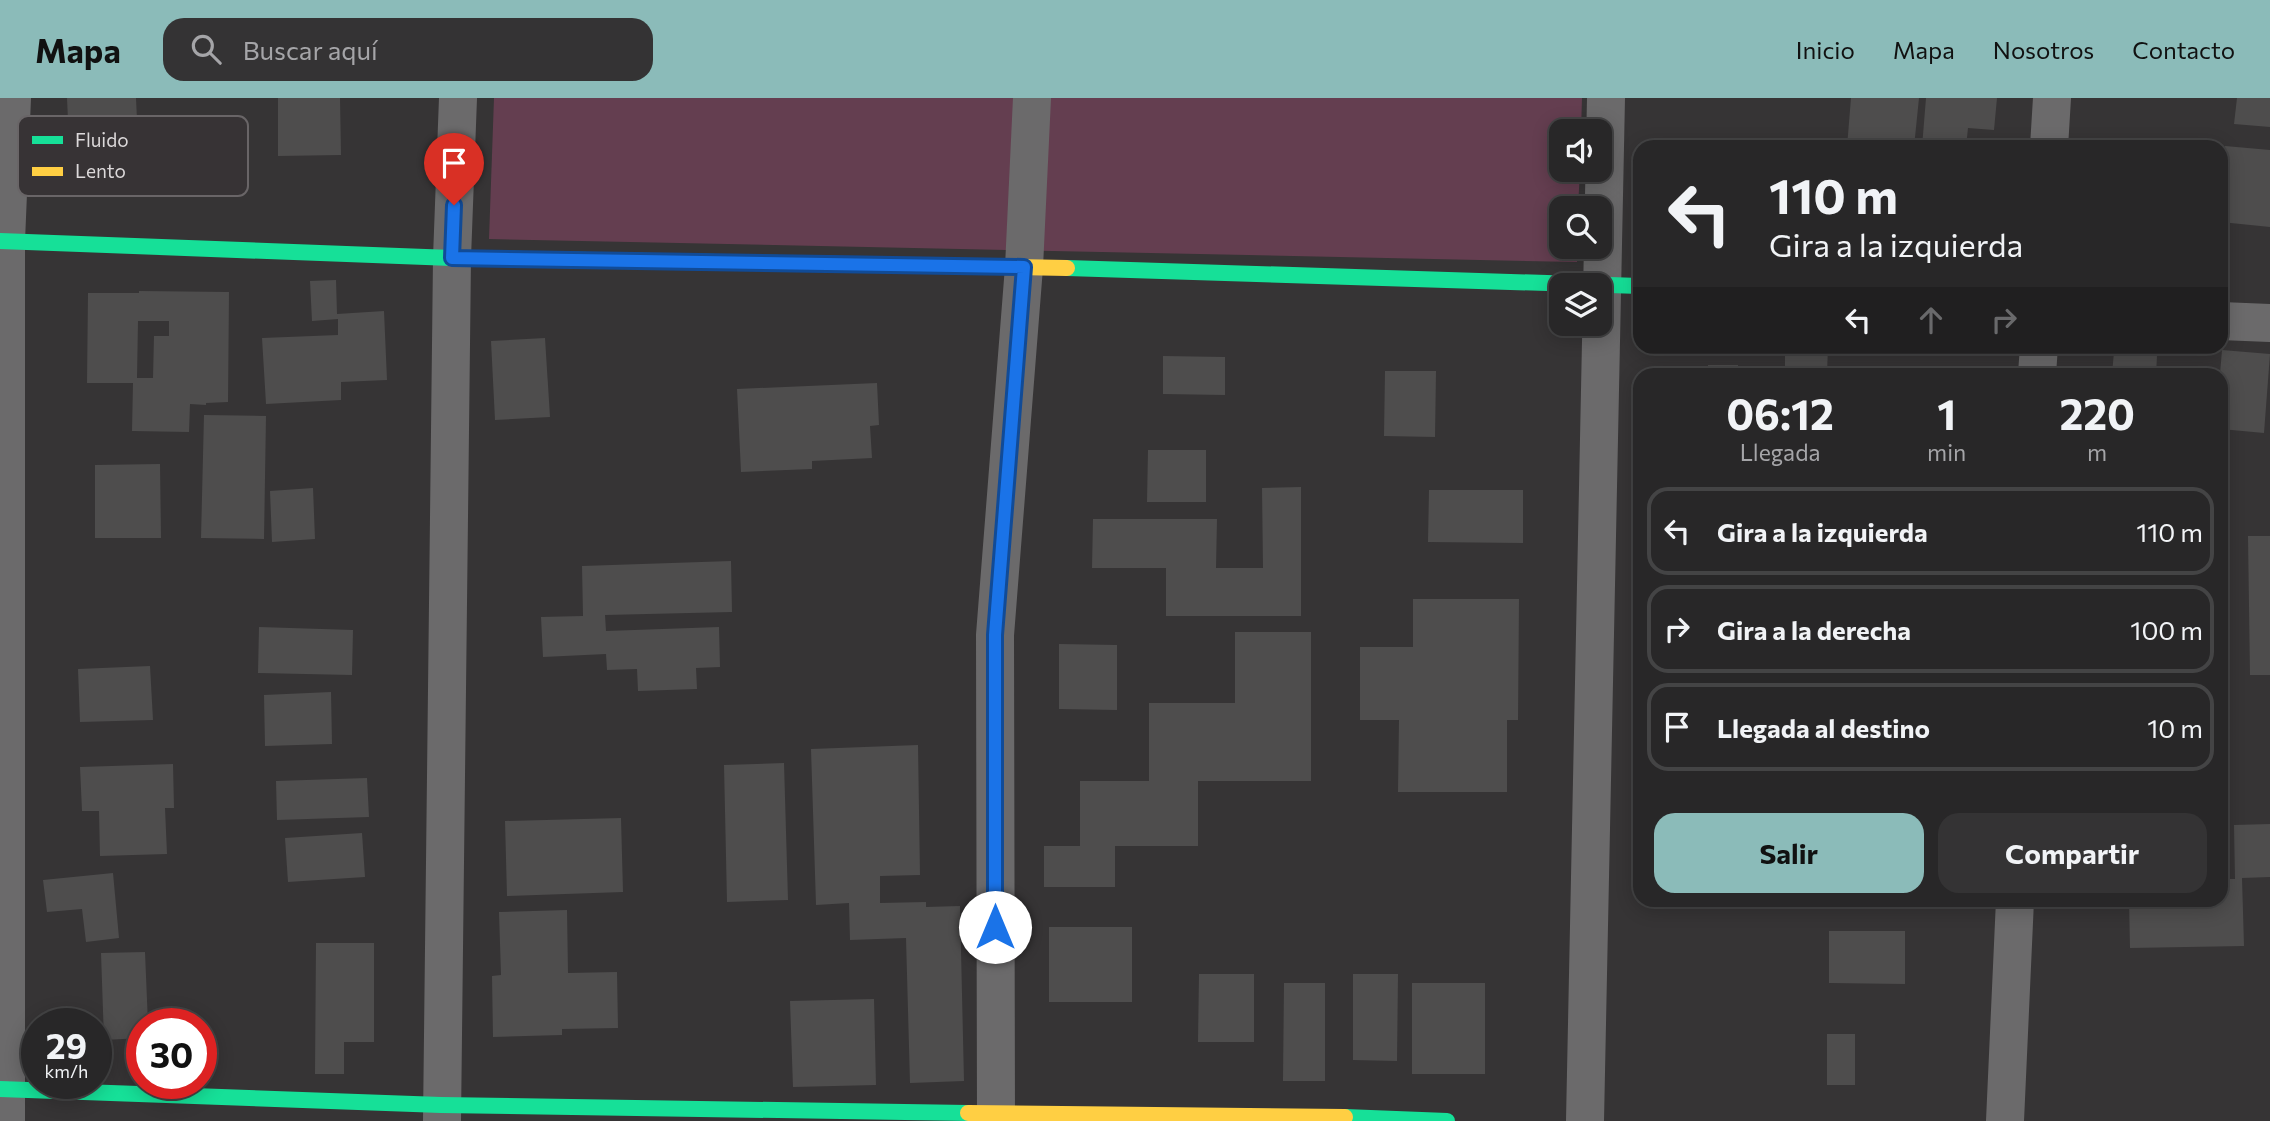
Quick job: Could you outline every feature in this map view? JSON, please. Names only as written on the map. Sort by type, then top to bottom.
[{"type":"street","points":[[12,98],[3,241],[3,1100],[442,1113],[996,1117],[1284,1115],[1447,1121]]},
{"type":"street","points":[[442,1113],[452,258],[458,98]]},
{"type":"street","points":[[996,1117],[995,635],[1024,267],[1032,98]]},
{"type":"street","points":[[1602,273],[1606,98]]},
{"type":"street","points":[[2049,140],[2052,98]]},
{"type":"street","points":[[3,241],[452,258],[1024,267],[1549,282]]},
{"type":"street","points":[[1612,284],[1633,285]]},
{"type":"street","points":[[2228,321],[2270,323]]},
{"type":"street","points":[[1585,1121],[1601,336]]},
{"type":"street","points":[[2005,1121],[2015,907]]},
{"type":"shaded area","points":[[494,98],[1582,98],[1581,119],[1549,119],[1549,182],[1579,182],[1579,196],[1549,196],[1549,259],[1577,259],[1577,262],[489,239]]},
{"type":"building","points":[[67,98],[136,98],[137,116],[68,116]]},
{"type":"building","points":[[278,98],[340,98],[341,155],[278,156]]},
{"type":"building","points":[[1851,98],[1919,98],[1915,140],[1848,140]]},
{"type":"building","points":[[1926,98],[1997,98],[1994,130],[1968,128],[1967,140],[1923,140]]},
{"type":"building","points":[[2237,98],[2270,98],[2270,127],[2234,124]]},
{"type":"building","points":[[2228,146],[2270,150],[2270,227],[2228,223]]},
{"type":"building","points":[[336,280],[337,314],[384,311],[387,380],[341,382],[341,400],[266,404],[262,338],[338,335],[338,319],[312,321],[310,281]]},
{"type":"building","points":[[229,292],[228,402],[190,404],[189,432],[132,431],[133,383],[87,383],[88,293]],"holes":[[[138,321],[169,321],[169,336],[154,336],[153,378],[137,378]]]},
{"type":"building","points":[[545,338],[550,417],[495,420],[491,341]]},
{"type":"building","points":[[2228,350],[2270,354],[2264,433],[2228,430],[2228,368],[2220,368],[2222,354],[2228,354]]},
{"type":"building","points":[[1785,354],[1828,354],[1827,368],[1785,368]]},
{"type":"building","points":[[2114,354],[2157,356],[2156,368],[2113,368]]},
{"type":"building","points":[[1163,356],[1225,357],[1225,395],[1163,394]]},
{"type":"building","points":[[1708,365],[1738,365],[1738,368],[1708,368]]},
{"type":"building","points":[[1385,371],[1436,371],[1435,437],[1384,436]]},
{"type":"building","points":[[877,383],[879,425],[870,426],[872,458],[812,461],[812,469],[741,472],[737,389]]},
{"type":"building","points":[[204,415],[266,416],[264,539],[201,538]]},
{"type":"building","points":[[1148,450],[1206,450],[1206,502],[1147,502]]},
{"type":"building","points":[[160,464],[161,538],[95,538],[95,465]]},
{"type":"building","points":[[1301,487],[1301,616],[1166,616],[1166,568],[1092,568],[1093,519],[1217,519],[1216,568],[1263,568],[1262,488]]},
{"type":"building","points":[[313,488],[315,539],[272,542],[270,491]]},
{"type":"building","points":[[1429,490],[1523,490],[1523,543],[1428,542]]},
{"type":"building","points":[[2248,536],[2270,536],[2270,675],[2250,675]]},
{"type":"building","points":[[731,561],[732,612],[605,615],[606,631],[719,627],[720,667],[696,668],[697,689],[638,691],[637,669],[607,670],[606,654],[543,657],[541,617],[583,616],[582,566]]},
{"type":"building","points":[[1413,599],[1519,599],[1518,720],[1507,720],[1507,792],[1398,792],[1399,720],[1360,720],[1360,647],[1413,647]]},
{"type":"building","points":[[259,627],[353,630],[352,675],[258,673]]},
{"type":"building","points":[[1235,632],[1311,632],[1311,781],[1198,781],[1198,846],[1115,846],[1115,887],[1044,887],[1044,846],[1080,846],[1080,781],[1149,781],[1149,703],[1235,703]]},
{"type":"building","points":[[1059,644],[1117,645],[1117,710],[1059,709]]},
{"type":"building","points":[[150,666],[153,720],[80,722],[78,669]]},
{"type":"building","points":[[331,692],[332,744],[265,746],[264,695]]},
{"type":"building","points":[[918,745],[920,875],[880,876],[880,903],[926,902],[926,907],[960,906],[964,1081],[910,1083],[906,938],[850,940],[849,903],[816,905],[811,749]]},
{"type":"building","points":[[784,763],[788,900],[727,902],[724,765]]},
{"type":"building","points":[[173,764],[174,808],[165,808],[167,854],[100,856],[99,811],[82,811],[80,767]]},
{"type":"building","points":[[367,778],[369,817],[277,820],[276,781]]},
{"type":"building","points":[[621,818],[623,892],[507,896],[505,821]]},
{"type":"building","points":[[2270,824],[2270,877],[2242,878],[2244,946],[2130,948],[2129,907],[2228,907],[2228,879],[2235,879],[2234,825]]},
{"type":"building","points":[[362,833],[365,877],[288,882],[285,838]]},
{"type":"building","points":[[113,873],[119,938],[86,942],[82,909],[47,912],[43,880]]},
{"type":"building","points":[[567,910],[568,973],[617,972],[618,1028],[562,1029],[562,1035],[493,1037],[492,976],[501,975],[499,912]]},
{"type":"building","points":[[1049,927],[1132,927],[1132,1002],[1049,1002]]},
{"type":"building","points":[[1829,931],[1905,931],[1905,984],[1829,983]]},
{"type":"building","points":[[316,943],[374,943],[374,1042],[344,1042],[344,1074],[315,1074]]},
{"type":"building","points":[[145,952],[147,1008],[126,1008],[126,1039],[112,1040],[112,1008],[103,1008],[101,953]]},
{"type":"building","points":[[1199,974],[1254,974],[1254,1042],[1198,1042]]},
{"type":"building","points":[[1353,974],[1398,974],[1397,1061],[1353,1060]]},
{"type":"building","points":[[1284,983],[1325,983],[1325,1081],[1283,1081]]},
{"type":"building","points":[[1412,983],[1485,983],[1485,1074],[1412,1074]]},
{"type":"building","points":[[874,999],[876,1085],[793,1087],[790,1001]]},
{"type":"building","points":[[1827,1034],[1855,1034],[1855,1085],[1827,1085]]},
{"type":"traffic: fast","points":[[0,241],[452,258],[781,263]]},
{"type":"traffic: fast","points":[[1067,268],[1633,286]]},
{"type":"traffic: fast","points":[[0,1089],[441,1105],[968,1113]]},
{"type":"traffic: fast","points":[[1345,1117],[1447,1121]]},
{"type":"traffic: slow","points":[[781,263],[1067,268]]},
{"type":"traffic: slow","points":[[968,1113],[1345,1117]]},
{"type":"route","points":[[454,205],[452,258],[1024,267],[995,635],[995,927]]}]
